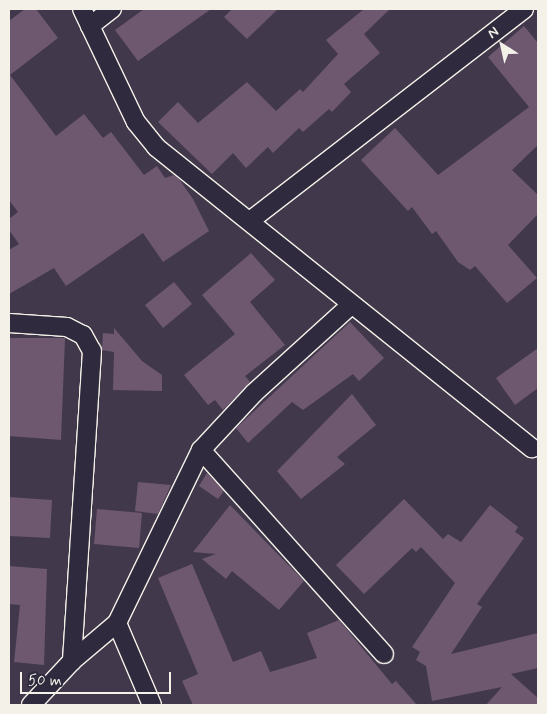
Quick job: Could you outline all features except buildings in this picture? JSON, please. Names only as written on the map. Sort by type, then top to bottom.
[{"type":"street","points":[[82,9],[136,122],[156,147],[251,220],[351,305],[532,448]]},
{"type":"street","points":[[90,26],[112,9]]},
{"type":"street","points":[[251,220],[524,9]]},
{"type":"street","points":[[31,705],[72,662],[117,623],[201,450],[254,393],[351,305]]},
{"type":"street","points":[[9,323],[67,327],[83,334],[92,351],[72,662]]},
{"type":"street","points":[[201,450],[384,654]]},
{"type":"street","points":[[117,623],[152,705]]}]
